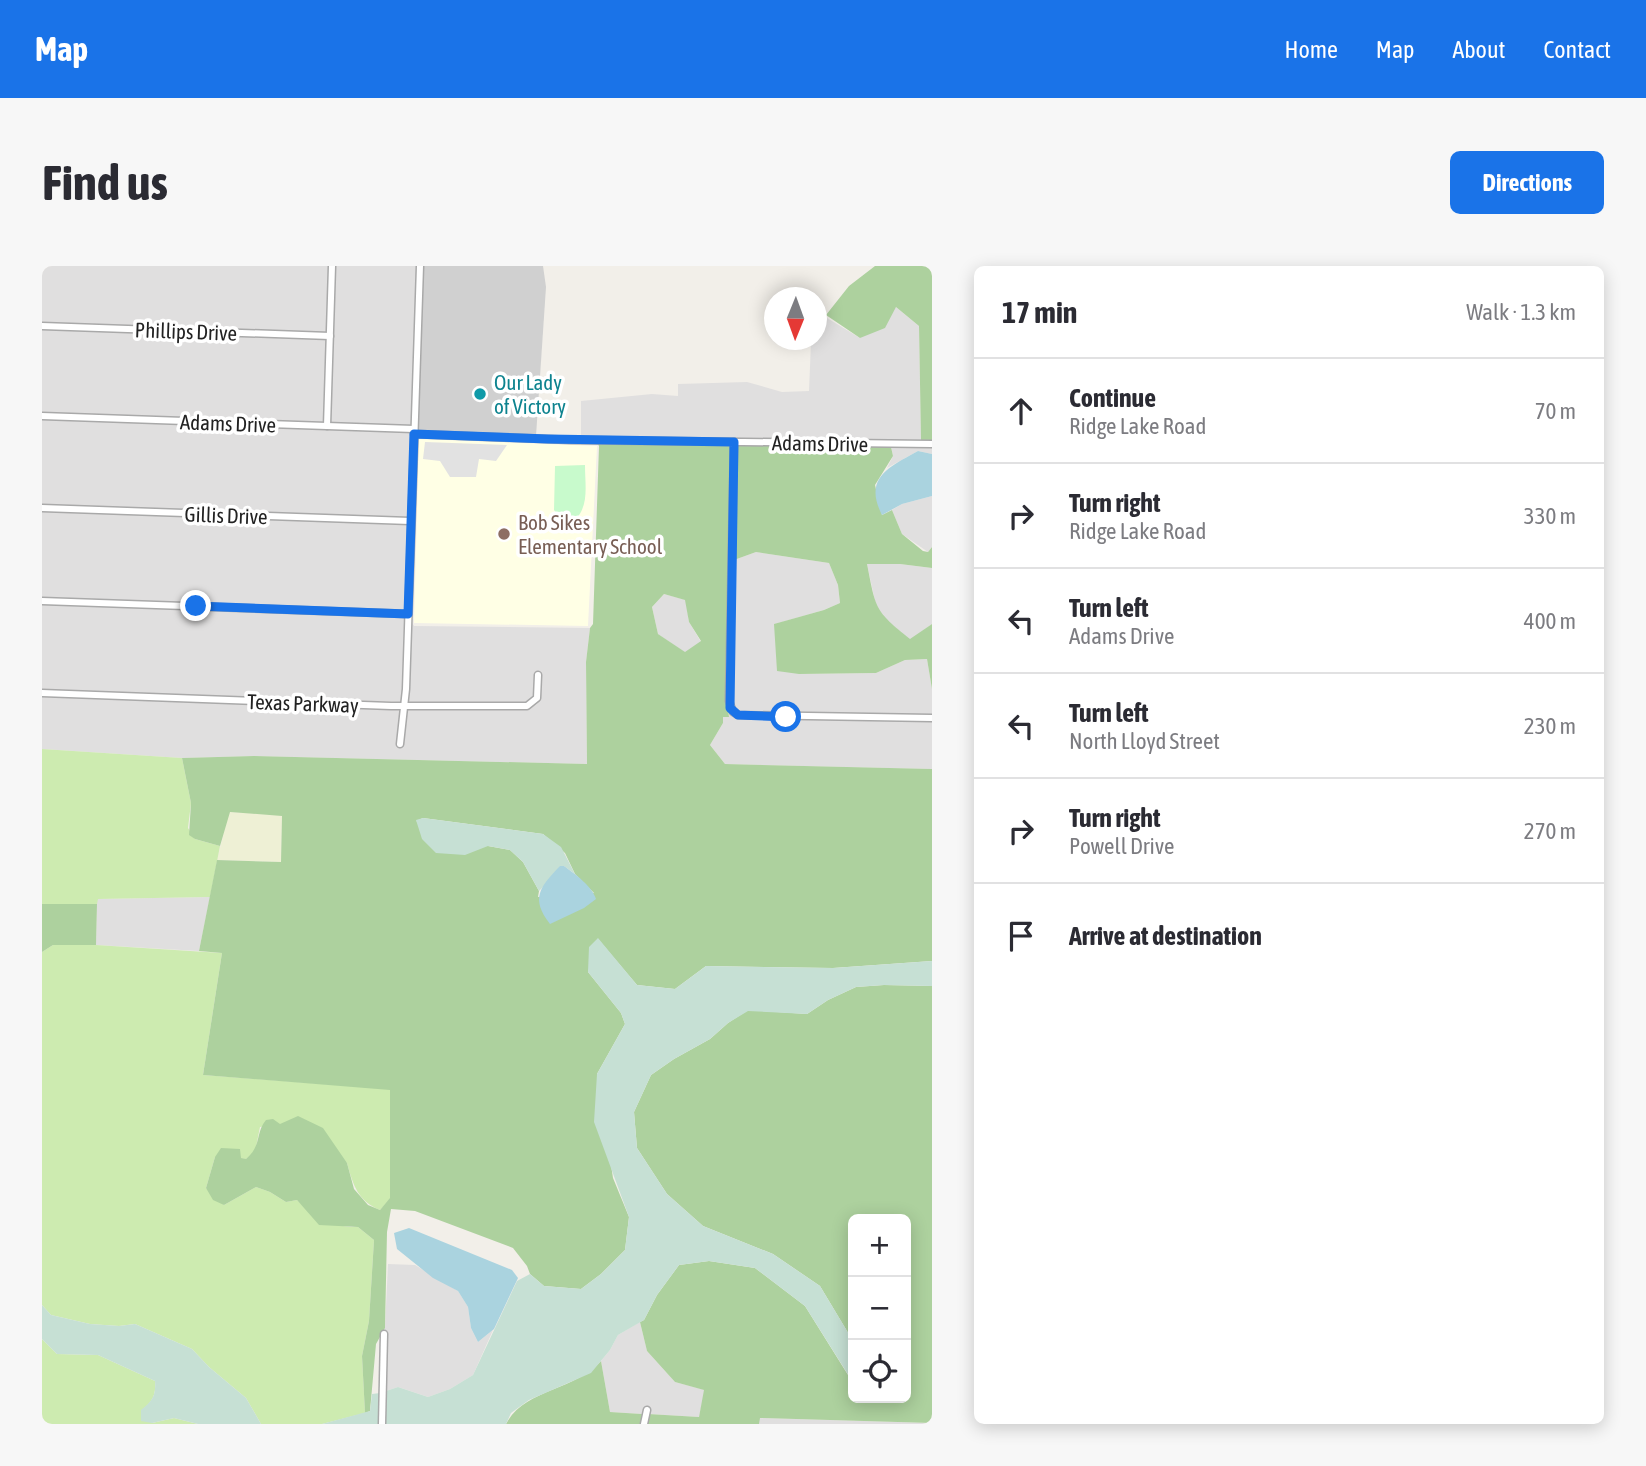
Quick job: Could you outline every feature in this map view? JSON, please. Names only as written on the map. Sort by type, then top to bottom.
[{"type":"street","points":[[327,426],[332,266]]},
{"type":"street","points":[[400,744],[408,614],[420,266]]},
{"type":"street","name":"Phillips Drive","points":[[42,326],[330,336]]},
{"type":"street","name":"Adams Drive","points":[[42,416],[327,426],[548,439],[932,444]]},
{"type":"street","points":[[734,442],[729,701],[733,712],[738,715],[797,717],[932,718]]},
{"type":"street","name":"Gillis Drive","points":[[42,508],[410,521]]},
{"type":"street","points":[[42,601],[408,614]]},
{"type":"street","name":"Texas Parkway","points":[[42,693],[404,705],[527,706],[537,698],[538,675]]},
{"type":"street","points":[[382,1424],[384,1334]]},
{"type":"street","points":[[644,1424],[647,1410]]},
{"type":"shaded area","points":[[42,266],[330,266],[327,333],[42,322]]},
{"type":"shaded area","points":[[335,266],[418,266],[411,426],[329,423]]},
{"type":"shaded area","points":[[423,266],[543,266],[546,287],[536,436],[417,431]]},
{"type":"shaded area","points":[[896,307],[919,326],[921,441],[581,437],[581,401],[652,394],[678,396],[678,384],[747,382],[782,392],[809,391],[811,350],[827,350],[827,318],[860,338]]},
{"type":"shaded area","points":[[42,329],[327,339],[324,423],[42,412]]},
{"type":"shaded area","points":[[42,419],[411,432],[408,518],[42,505]]},
{"type":"shaded area","name":"Bob Sikes Elementary School","points":[[419,439],[597,446],[588,626],[414,623]]},
{"type":"shaded area","points":[[425,442],[507,445],[496,461],[479,459],[476,477],[450,477],[440,461],[423,459]]},
{"type":"shaded area","points":[[891,447],[932,448],[932,454],[918,451],[887,468],[893,456]]},
{"type":"shaded area","points":[[932,496],[932,547],[928,552],[902,534],[892,510],[902,504]]},
{"type":"shaded area","points":[[42,511],[408,524],[406,611],[42,597]]},
{"type":"shaded area","points":[[756,552],[829,563],[838,585],[840,603],[775,624],[776,645],[800,674],[876,673],[905,660],[927,659],[932,689],[932,715],[735,710],[732,701],[734,560]]},
{"type":"shaded area","points":[[867,564],[932,568],[932,624],[910,640],[883,617],[876,606]]},
{"type":"shaded area","points":[[664,594],[686,600],[689,622],[701,642],[685,653],[658,634],[652,607]]},
{"type":"shaded area","points":[[42,604],[406,617],[402,702],[42,690]]},
{"type":"shaded area","points":[[411,621],[414,626],[590,628],[586,662],[587,764],[254,756],[182,758],[42,749],[42,696],[401,709],[397,746],[402,747],[406,708],[527,710],[537,704],[541,695],[540,672],[535,672],[535,695],[527,703],[407,702]]},
{"type":"shaded area","points":[[729,711],[738,718],[932,721],[932,769],[725,764],[710,745],[723,723],[723,717],[729,717]]},
{"type":"shaded area","points":[[229,812],[282,815],[281,862],[217,860]]},
{"type":"shaded area","points":[[423,818],[543,834],[561,847],[575,874],[564,866],[539,891],[523,862],[510,850],[488,846],[465,855],[436,853],[422,839],[416,820]]},
{"type":"shaded area","points":[[210,897],[199,951],[96,945],[97,899]]},
{"type":"shaded area","points":[[598,938],[637,985],[675,989],[706,966],[833,968],[932,961],[932,986],[856,987],[828,1000],[807,1014],[748,1011],[728,1023],[710,1039],[651,1075],[634,1112],[637,1148],[667,1194],[703,1226],[773,1254],[820,1286],[848,1333],[848,1374],[805,1306],[755,1268],[709,1261],[679,1265],[657,1295],[644,1320],[618,1335],[610,1350],[591,1373],[529,1400],[511,1413],[506,1424],[384,1424],[386,1391],[398,1387],[428,1397],[450,1389],[473,1375],[517,1281],[530,1274],[544,1286],[581,1289],[625,1250],[629,1217],[594,1122],[597,1074],[625,1024],[621,1013],[588,972],[589,947]]},
{"type":"shaded area","points":[[388,1264],[415,1265],[458,1291],[468,1307],[471,1328],[478,1342],[493,1330],[473,1375],[450,1389],[428,1397],[398,1387],[386,1391],[387,1332],[383,1331]]},
{"type":"shaded area","points":[[42,1305],[51,1315],[90,1324],[135,1324],[192,1349],[246,1398],[261,1424],[198,1424],[174,1418],[152,1423],[141,1421],[141,1410],[153,1397],[155,1381],[98,1355],[57,1354],[42,1339]]},
{"type":"shaded area","points":[[640,1322],[647,1351],[675,1382],[705,1390],[699,1417],[648,1414],[651,1410],[648,1406],[642,1414],[610,1412],[601,1361],[618,1335]]},
{"type":"shaded area","points":[[380,1393],[379,1424],[322,1424],[370,1411],[372,1394]]},
{"type":"shaded area","points":[[759,1418],[932,1423],[932,1424],[759,1424]]},
{"type":"green space","points":[[875,266],[932,266],[932,441],[921,441],[919,326],[896,307],[885,328],[860,338],[827,316],[849,286]]},
{"type":"green space","points":[[597,443],[731,445],[727,701],[729,717],[723,717],[723,723],[710,745],[725,764],[932,769],[932,961],[833,968],[706,966],[675,989],[637,985],[598,939],[588,972],[621,1013],[625,1024],[597,1074],[613,1178],[629,1217],[625,1250],[581,1289],[544,1286],[530,1274],[513,1248],[415,1211],[391,1209],[387,1232],[385,1328],[376,1344],[370,1411],[365,1413],[362,1356],[369,1321],[374,1240],[358,1227],[319,1225],[297,1200],[286,1202],[256,1187],[224,1205],[213,1200],[206,1188],[215,1157],[221,1148],[240,1149],[241,1158],[246,1159],[254,1149],[266,1120],[273,1119],[280,1124],[298,1116],[323,1128],[347,1163],[354,1189],[368,1205],[380,1210],[390,1198],[390,1090],[203,1075],[222,953],[199,951],[217,860],[281,862],[282,816],[230,812],[220,846],[195,839],[189,835],[191,803],[182,758],[254,756],[587,764],[586,662],[590,628],[593,624]],"holes":[[[664,594],[685,600],[689,622],[701,641],[685,652],[658,634],[652,607]],[[423,818],[543,834],[565,853],[575,874],[594,893],[538,897],[539,891],[523,862],[510,850],[488,846],[416,821]]]},
{"type":"green space","points":[[736,445],[891,447],[893,456],[875,485],[882,515],[892,510],[902,534],[923,551],[928,552],[932,547],[932,568],[867,564],[878,608],[889,621],[910,639],[932,624],[932,689],[927,659],[905,660],[876,673],[799,674],[777,671],[774,624],[840,603],[838,585],[829,563],[756,552],[734,560]]},
{"type":"green space","points":[[585,465],[582,511],[572,523],[560,519],[554,510],[555,466]]},
{"type":"green space","points":[[42,749],[182,758],[191,803],[188,828],[195,839],[220,846],[210,897],[98,899],[97,904],[42,904]]},
{"type":"green space","points":[[42,904],[97,904],[96,945],[53,945],[42,952]]},
{"type":"green space","points":[[53,945],[222,953],[203,1075],[390,1089],[390,1199],[380,1210],[361,1197],[347,1163],[280,1124],[260,1127],[255,1152],[246,1159],[215,1157],[206,1188],[224,1205],[256,1187],[286,1202],[297,1200],[317,1216],[333,1223],[358,1227],[374,1240],[369,1321],[362,1356],[365,1413],[322,1424],[261,1424],[246,1398],[192,1349],[135,1324],[90,1324],[51,1315],[42,1305],[42,952]]},
{"type":"green space","points":[[932,986],[932,1423],[760,1418],[759,1424],[647,1424],[648,1414],[699,1417],[704,1390],[675,1382],[647,1351],[640,1322],[644,1320],[657,1295],[679,1265],[709,1261],[755,1268],[805,1306],[848,1375],[848,1403],[911,1403],[911,1214],[848,1214],[848,1333],[820,1286],[773,1254],[703,1226],[667,1194],[637,1148],[634,1112],[651,1075],[710,1039],[748,1010],[807,1014],[828,1000],[856,987]]},
{"type":"green space","points":[[42,1339],[57,1354],[98,1355],[155,1381],[153,1397],[142,1410],[152,1423],[174,1418],[198,1424],[42,1424]]},
{"type":"green space","points":[[601,1361],[610,1412],[642,1414],[641,1424],[506,1424],[514,1412],[525,1404],[578,1379]]},
{"type":"water","points":[[918,451],[932,454],[932,496],[902,504],[882,515],[877,502],[877,483],[889,469]]},
{"type":"water","points":[[560,866],[564,866],[583,881],[596,899],[584,908],[550,924],[540,907],[540,893],[547,880]]},
{"type":"water","points":[[409,1228],[512,1270],[518,1278],[494,1329],[478,1342],[471,1328],[468,1307],[458,1291],[433,1278],[397,1249],[394,1233]]},
{"type":"place","name":"Our Lady of Victory","points":[[480,394]]},
{"type":"place","name":"Bob Sikes Elementary School","points":[[504,534]]},
{"type":"route","points":[[196,606],[408,614],[414,434],[734,442],[730,708],[736,715],[786,717]]}]
